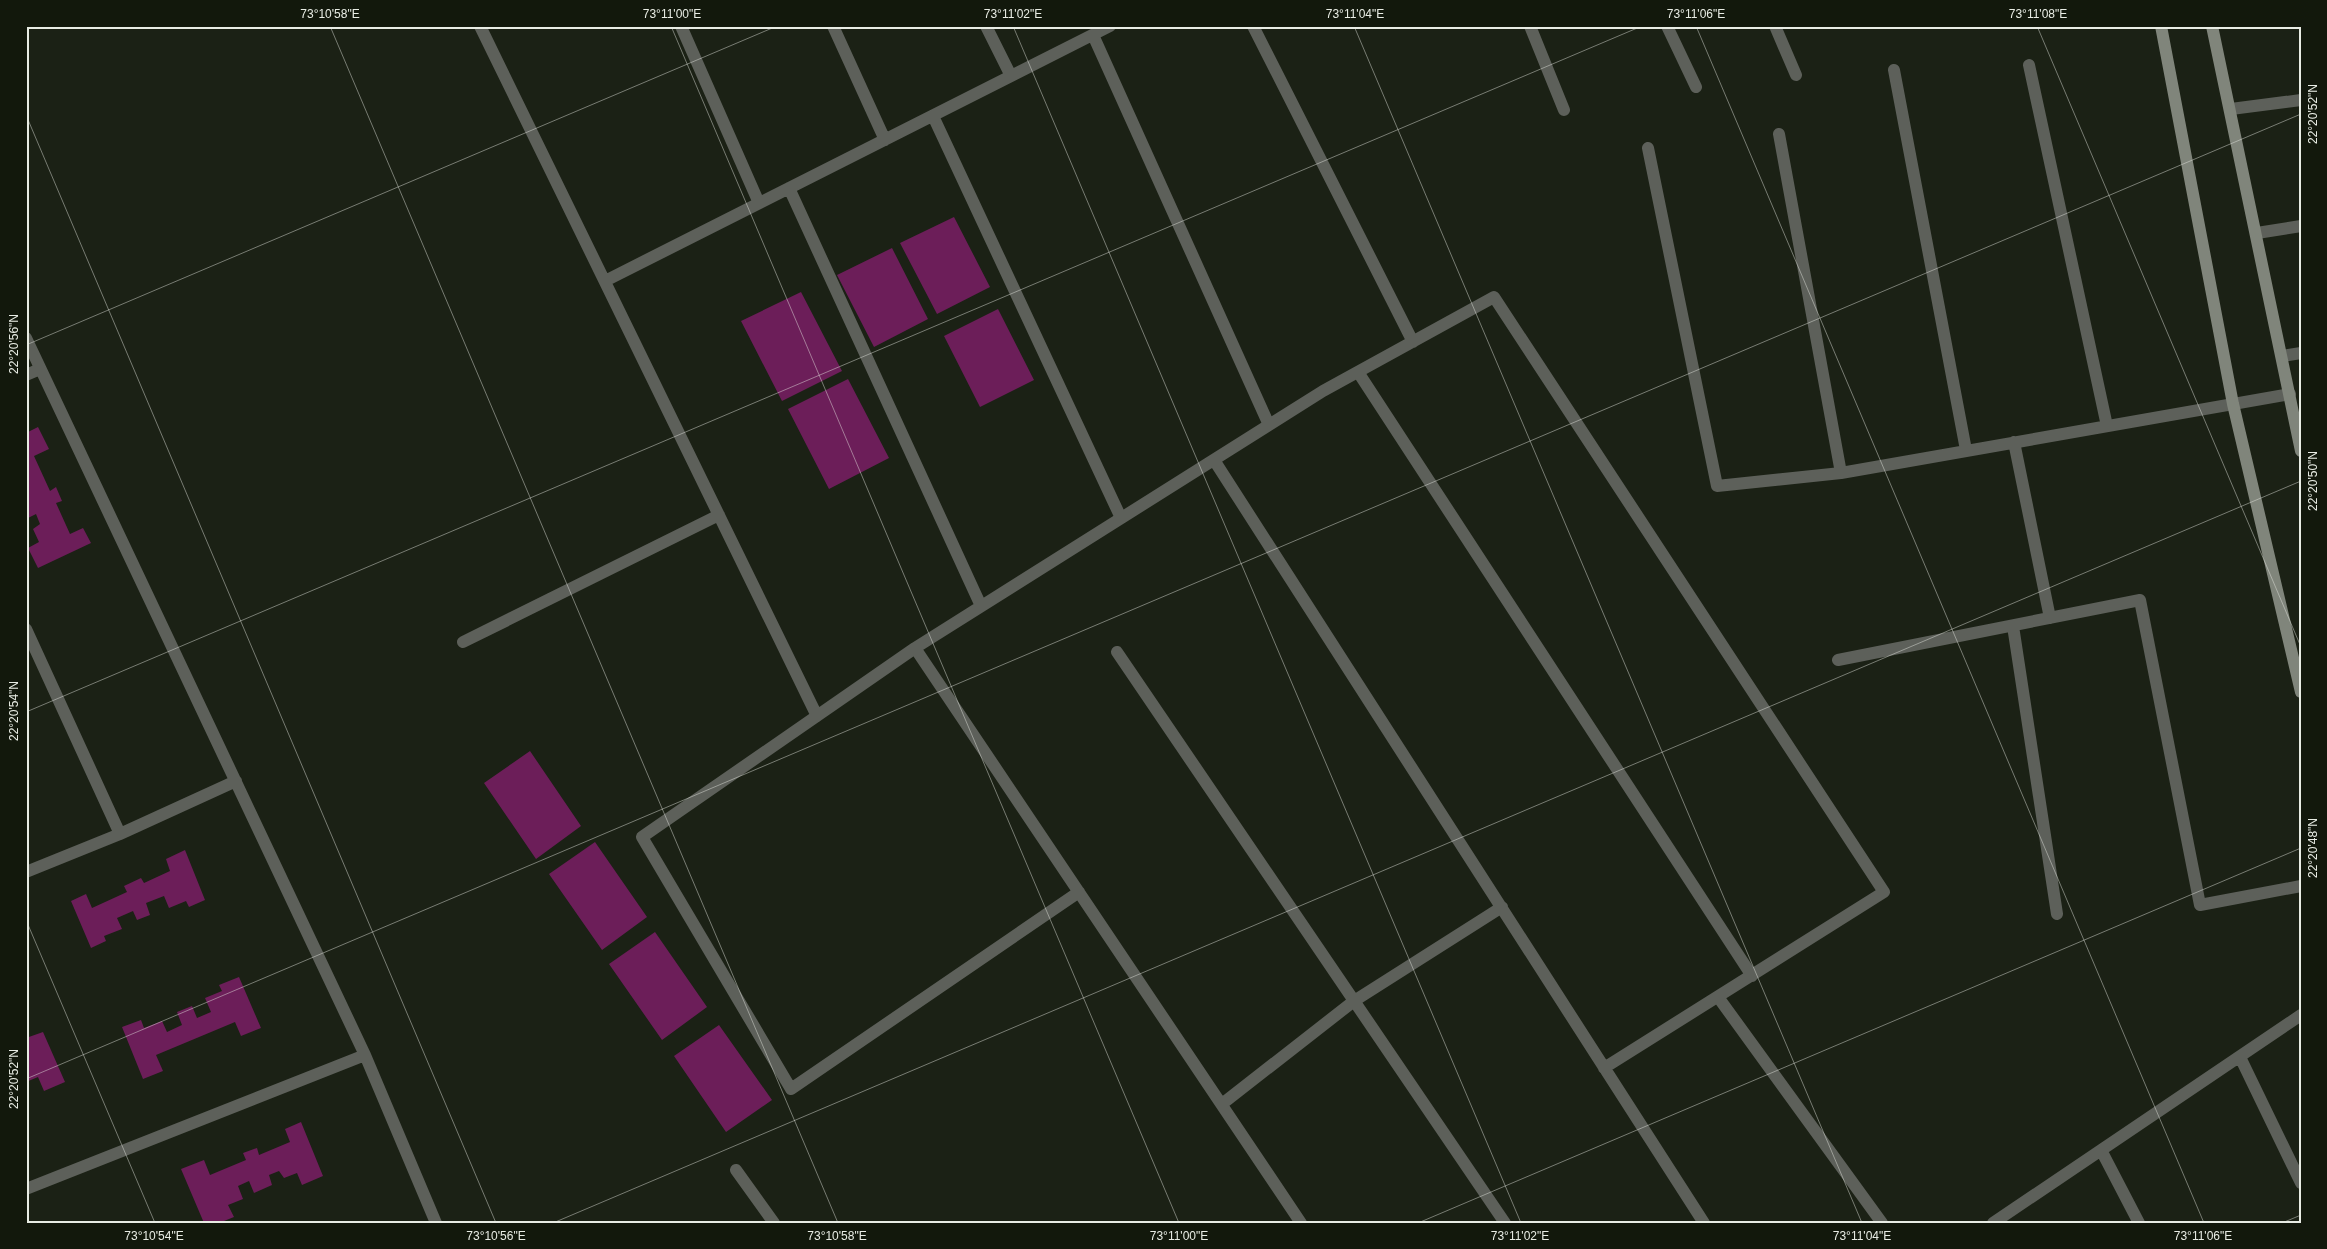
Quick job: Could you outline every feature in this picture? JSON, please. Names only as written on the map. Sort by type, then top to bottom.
[{"type":"street","points":[[480,26],[817,716]]},
{"type":"street","points":[[680,26],[759,204]]},
{"type":"street","points":[[833,26],[885,140]]},
{"type":"street","points":[[986,26],[1011,76]]},
{"type":"street","points":[[605,281],[1110,26]]},
{"type":"street","points":[[1253,26],[1413,342]]},
{"type":"street","points":[[1530,26],[1564,110]]},
{"type":"street","points":[[1667,26],[1696,87]]},
{"type":"street","points":[[1774,26],[1796,75]]},
{"type":"street","points":[[2161,26],[2232,404],[2301,692]]},
{"type":"street","points":[[2212,26],[2257,233],[2301,451]]},
{"type":"street","points":[[1093,35],[1269,425]]},
{"type":"street","points":[[2029,65],[2107,426]]},
{"type":"street","points":[[1894,70],[1966,450]]},
{"type":"street","points":[[2231,109],[2301,100]]},
{"type":"street","points":[[933,116],[1121,518]]},
{"type":"street","points":[[1779,134],[1841,472]]},
{"type":"street","points":[[1648,148],[1717,486],[1841,472],[2290,394]]},
{"type":"street","points":[[789,188],[981,606]]},
{"type":"street","points":[[2257,233],[2301,226]]},
{"type":"street","points":[[1079,892],[791,1089],[642,838],[915,648],[981,606],[1269,425],[1358,372],[1494,297],[1884,892],[1604,1068]]},
{"type":"street","points":[[26,338],[365,1055],[436,1223]]},
{"type":"street","points":[[2282,356],[2301,353]]},
{"type":"street","points":[[26,375],[40,369]]},
{"type":"street","points":[[1358,372],[1752,976]]},
{"type":"street","points":[[2014,442],[2050,618]]},
{"type":"street","points":[[1214,460],[1704,1223]]},
{"type":"street","points":[[463,642],[719,515]]},
{"type":"street","points":[[1838,660],[2140,600],[2200,905],[2301,886]]},
{"type":"street","points":[[2013,626],[2057,914]]},
{"type":"street","points":[[26,629],[120,834]]},
{"type":"street","points":[[915,648],[1301,1223]]},
{"type":"street","points":[[1117,652],[1505,1223]]},
{"type":"street","points":[[26,872],[120,834],[236,781]]},
{"type":"street","points":[[1222,1104],[1354,1001],[1502,907]]},
{"type":"street","points":[[1718,997],[1882,1223]]},
{"type":"street","points":[[1993,1223],[2301,1015]]},
{"type":"street","points":[[26,1189],[365,1055]]},
{"type":"street","points":[[2240,1057],[2301,1183]]},
{"type":"street","points":[[2101,1150],[2139,1223]]},
{"type":"street","points":[[736,1170],[774,1223]]},
{"type":"building","points":[[954,217],[990,287],[937,314],[900,243]]},
{"type":"building","points":[[892,248],[928,319],[874,347],[837,275]]},
{"type":"building","points":[[801,292],[842,371],[782,401],[741,321]]},
{"type":"building","points":[[998,309],[1034,380],[980,407],[944,336]]},
{"type":"building","points":[[848,379],[889,458],[829,489],[788,409]]},
{"type":"building","points":[[38,427],[49,449],[34,456],[50,491],[56,487],[62,501],[56,503],[70,534],[83,528],[91,543],[38,568],[28,548],[39,542],[33,529],[40,524],[36,514],[26,519],[26,496],[29,494],[26,489],[26,433]]},
{"type":"building","points":[[530,751],[581,826],[536,859],[484,783]]},
{"type":"building","points":[[595,842],[647,917],[602,950],[549,874]]},
{"type":"building","points":[[185,850],[205,900],[189,907],[186,901],[169,908],[164,896],[146,903],[150,915],[137,920],[133,911],[117,918],[122,929],[104,936],[106,941],[91,948],[71,901],[86,894],[92,908],[127,892],[124,886],[141,878],[144,883],[170,871],[166,859]]},
{"type":"building","points":[[655,932],[707,1007],[662,1040],[609,964]]},
{"type":"building","points":[[239,977],[261,1028],[241,1036],[235,1022],[156,1055],[163,1071],[143,1079],[122,1027],[141,1020],[144,1028],[162,1021],[167,1032],[182,1025],[177,1012],[192,1006],[197,1018],[211,1012],[205,998],[222,991],[219,985]]},
{"type":"building","points":[[719,1025],[772,1100],[726,1132],[674,1056]]},
{"type":"building","points":[[43,1032],[65,1082],[44,1091],[38,1077],[26,1082],[26,1038]]},
{"type":"building","points":[[301,1122],[323,1176],[302,1185],[297,1173],[284,1178],[279,1171],[269,1175],[272,1185],[254,1193],[249,1181],[238,1186],[243,1199],[228,1205],[234,1217],[219,1223],[204,1223],[181,1169],[204,1160],[210,1175],[246,1160],[243,1153],[257,1148],[259,1155],[290,1142],[285,1129]]}]
